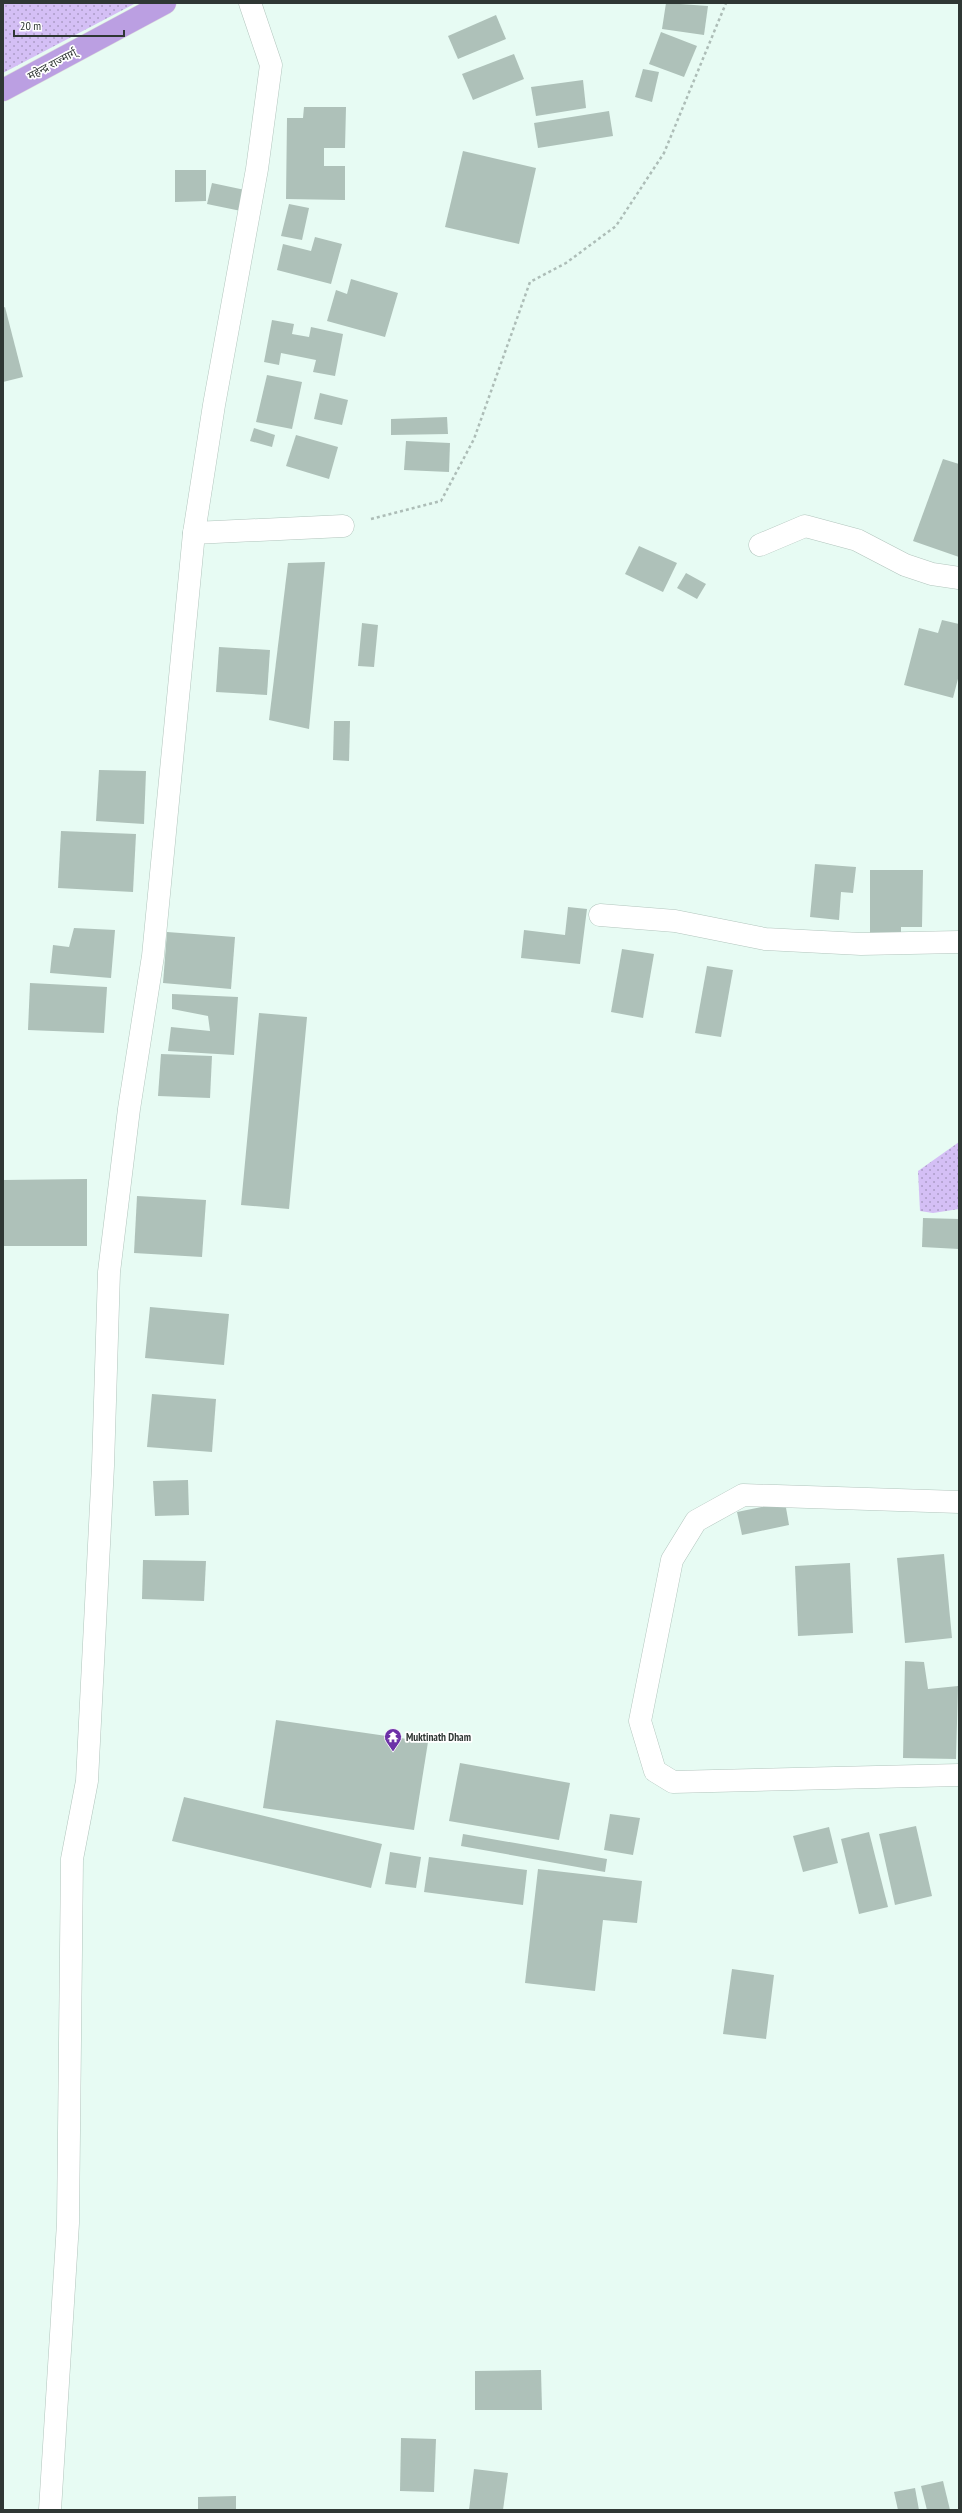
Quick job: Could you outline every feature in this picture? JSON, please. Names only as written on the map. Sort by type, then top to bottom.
[{"type":"highway","name":"महेन्द्र राज्मार्ग्","points":[[3,90],[165,3]]},
{"type":"street","points":[[50,2510],[68,2223],[72,1859],[87,1781],[104,1436],[108,1272],[129,1108],[152,956],[194,533],[214,405],[257,169],[271,65],[250,3]]},
{"type":"street","points":[[194,533],[343,526]]},
{"type":"street","points":[[760,545],[805,526],[857,540],[904,565],[932,574],[959,578]]},
{"type":"street","points":[[600,915],[675,922],[765,939],[860,944],[959,942]]},
{"type":"street","points":[[959,1502],[743,1494],[696,1521],[672,1560],[640,1721],[655,1771],[672,1782],[959,1775]]},
{"type":"path","points":[[343,526],[441,501],[474,439],[530,282],[566,262],[616,226],[664,153],[726,3]]},
{"type":"shaded area","points":[[3,3],[136,3],[3,73]]},
{"type":"shaded area","points":[[959,1142],[959,1209],[933,1213],[920,1211],[918,1171]]},
{"type":"building","points":[[666,3],[708,6],[704,35],[662,29]]},
{"type":"building","points":[[496,15],[506,39],[458,59],[448,36]]},
{"type":"building","points":[[661,32],[697,46],[684,77],[649,64]]},
{"type":"building","points":[[514,54],[524,79],[473,100],[462,74]]},
{"type":"building","points":[[643,69],[659,72],[652,102],[635,97]]},
{"type":"building","points":[[583,80],[586,108],[536,116],[531,87]]},
{"type":"building","points":[[304,107],[346,107],[345,148],[324,148],[324,166],[345,166],[345,200],[286,199],[287,118],[303,118]]},
{"type":"building","points":[[609,111],[613,136],[538,148],[534,123]]},
{"type":"building","points":[[463,151],[536,168],[519,244],[445,227]]},
{"type":"building","points":[[175,170],[206,170],[206,201],[175,202]]},
{"type":"building","points":[[212,183],[245,190],[241,211],[207,204]]},
{"type":"building","points":[[289,204],[309,208],[302,240],[281,236]]},
{"type":"building","points":[[315,237],[342,244],[331,284],[277,270],[283,244],[311,251]]},
{"type":"building","points":[[351,279],[398,293],[385,337],[327,321],[336,290],[347,294]]},
{"type":"building","points":[[5,307],[23,377],[3,382],[3,308]]},
{"type":"building","points":[[272,320],[294,324],[292,334],[309,337],[311,327],[343,334],[335,376],[313,372],[316,360],[281,353],[279,365],[264,362]]},
{"type":"building","points":[[267,375],[302,382],[292,429],[256,422]]},
{"type":"building","points":[[320,393],[348,400],[342,425],[314,419]]},
{"type":"building","points":[[447,417],[448,434],[391,435],[391,419]]},
{"type":"building","points":[[254,428],[275,435],[272,447],[250,441]]},
{"type":"building","points":[[296,435],[338,447],[329,479],[286,466]]},
{"type":"building","points":[[406,441],[450,443],[449,472],[404,470]]},
{"type":"building","points":[[943,459],[959,464],[959,557],[913,541]]},
{"type":"building","points":[[639,546],[677,563],[663,592],[625,574]]},
{"type":"building","points":[[325,562],[309,729],[269,720],[288,563]]},
{"type":"building","points":[[686,573],[706,584],[697,599],[677,588]]},
{"type":"building","points":[[942,620],[959,624],[959,675],[953,698],[904,685],[919,628],[938,633]]},
{"type":"building","points":[[362,623],[378,625],[374,667],[358,666]]},
{"type":"building","points":[[219,647],[270,650],[267,695],[216,692]]},
{"type":"building","points":[[334,721],[350,721],[349,761],[333,760]]},
{"type":"building","points":[[99,770],[146,771],[144,824],[96,821]]},
{"type":"building","points":[[61,831],[136,834],[133,892],[58,888]]},
{"type":"building","points":[[815,864],[856,867],[853,893],[841,892],[839,920],[810,917]]},
{"type":"building","points":[[870,870],[923,870],[922,927],[901,927],[901,940],[870,940]]},
{"type":"building","points":[[568,907],[587,909],[580,964],[521,958],[524,930],[565,935]]},
{"type":"building","points":[[74,928],[115,930],[111,978],[50,973],[53,945],[69,947]]},
{"type":"building","points":[[167,932],[235,937],[231,989],[163,983]]},
{"type":"building","points":[[622,949],[654,954],[643,1018],[611,1012]]},
{"type":"building","points":[[707,966],[733,970],[721,1037],[695,1033]]},
{"type":"building","points":[[30,983],[107,987],[104,1033],[28,1030]]},
{"type":"building","points":[[172,994],[238,997],[234,1055],[168,1051],[171,1027],[210,1031],[208,1016],[172,1009]]},
{"type":"building","points":[[259,1013],[307,1017],[289,1209],[241,1205]]},
{"type":"building","points":[[161,1054],[212,1056],[210,1098],[158,1096]]},
{"type":"building","points":[[87,1179],[87,1246],[3,1246],[3,1180]]},
{"type":"building","points":[[137,1196],[206,1200],[202,1257],[134,1253]]},
{"type":"building","points":[[923,1218],[959,1219],[959,1249],[922,1247]]},
{"type":"building","points":[[150,1307],[229,1314],[224,1365],[145,1358]]},
{"type":"building","points":[[152,1394],[216,1399],[212,1452],[147,1447]]},
{"type":"building","points":[[188,1480],[189,1515],[155,1516],[153,1481]]},
{"type":"building","points":[[785,1502],[789,1525],[742,1535],[737,1512]]},
{"type":"building","points":[[944,1554],[952,1638],[905,1643],[897,1558]]},
{"type":"building","points":[[143,1560],[206,1561],[204,1601],[142,1599]]},
{"type":"building","points":[[850,1563],[853,1633],[798,1636],[795,1566]]},
{"type":"building","points":[[905,1661],[924,1662],[928,1689],[958,1686],[956,1759],[903,1758]]},
{"type":"building","points":[[276,1720],[428,1742],[414,1830],[263,1808]]},
{"type":"building","points":[[460,1763],[570,1783],[559,1840],[449,1821]]},
{"type":"building","points":[[184,1797],[382,1844],[371,1888],[172,1841]]},
{"type":"building","points":[[610,1814],[640,1818],[633,1855],[604,1850]]},
{"type":"building","points":[[916,1826],[932,1896],[895,1905],[879,1834]]},
{"type":"building","points":[[829,1827],[838,1863],[803,1872],[793,1836]]},
{"type":"building","points":[[869,1832],[888,1907],[859,1914],[841,1839]]},
{"type":"building","points":[[463,1834],[607,1859],[605,1872],[461,1846]]},
{"type":"building","points":[[390,1852],[421,1857],[416,1888],[385,1884]]},
{"type":"building","points":[[429,1857],[527,1870],[523,1905],[424,1892]]},
{"type":"building","points":[[538,1869],[642,1881],[637,1923],[603,1920],[595,1991],[525,1983]]},
{"type":"building","points":[[732,1969],[774,1975],[766,2039],[723,2034]]},
{"type":"building","points":[[541,2370],[542,2410],[475,2410],[475,2371]]},
{"type":"building","points":[[401,2438],[436,2439],[434,2492],[400,2491]]},
{"type":"building","points":[[474,2469],[508,2473],[503,2510],[469,2510]]},
{"type":"building","points":[[943,2481],[950,2510],[927,2510],[921,2486]]},
{"type":"building","points":[[915,2488],[919,2510],[898,2510],[894,2492]]},
{"type":"building","points":[[236,2496],[236,2510],[198,2510],[198,2497]]},
{"type":"place","name":"Muktinath Dham","points":[[393,1752]]}]
